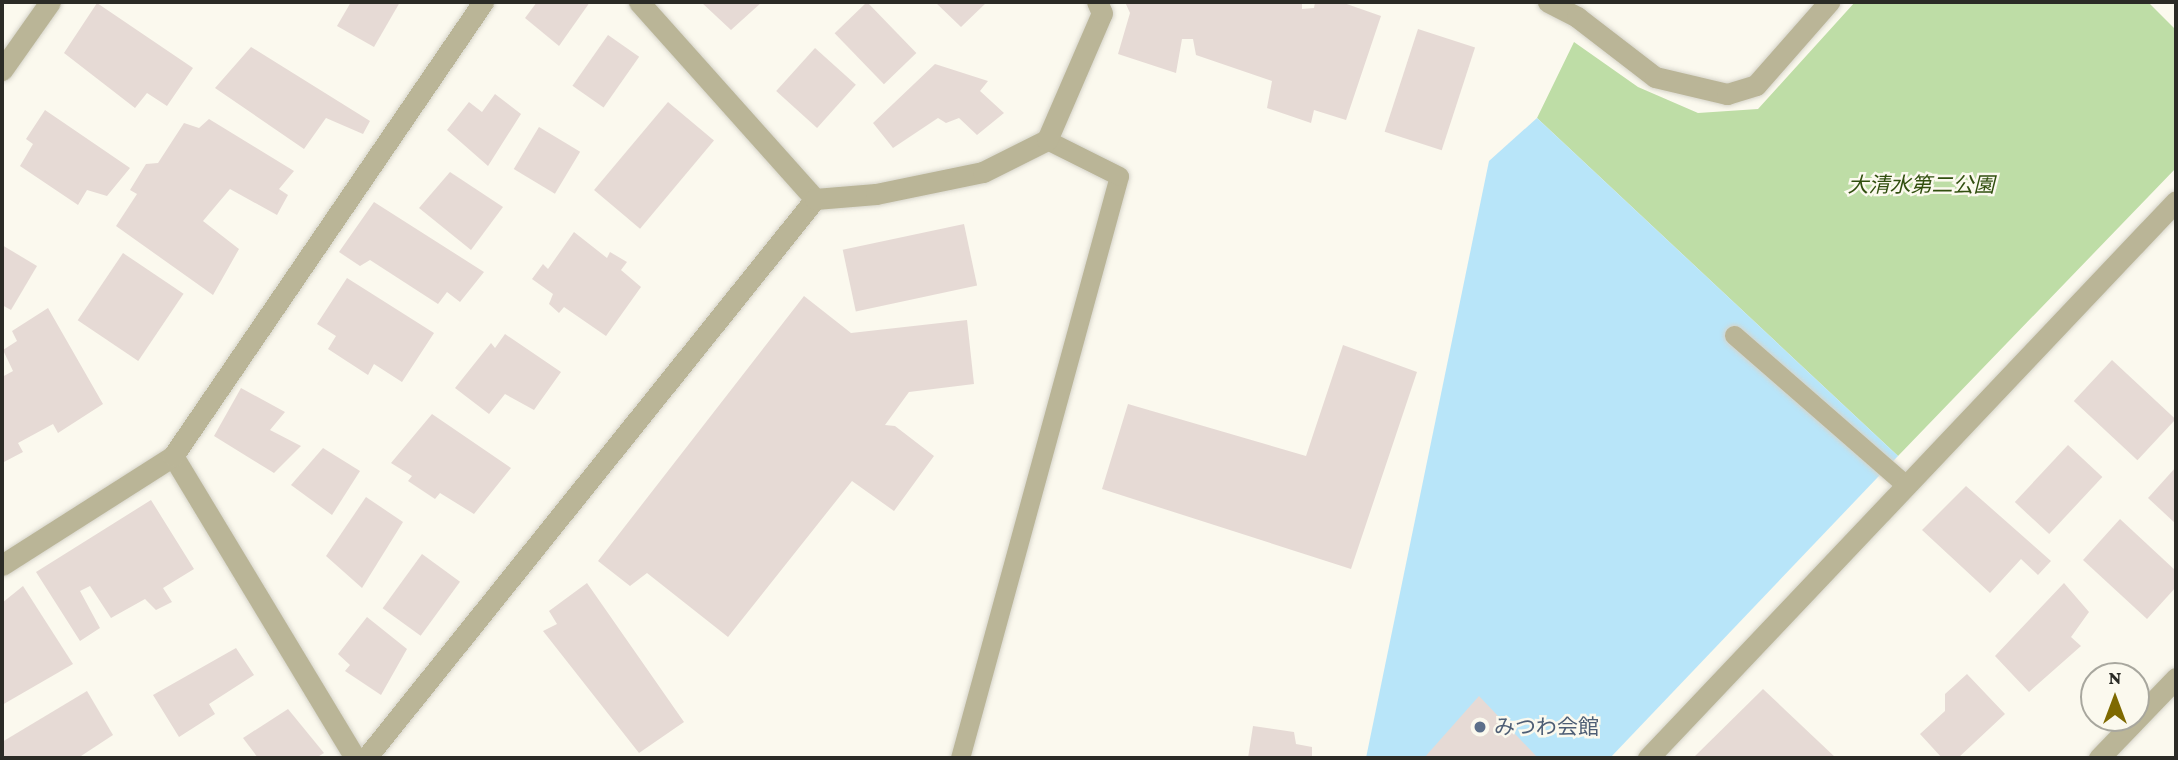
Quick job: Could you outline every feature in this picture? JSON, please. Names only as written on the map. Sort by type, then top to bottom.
[{"type":"street","points":[[2,70],[50,2]]},
{"type":"street","points":[[2,565],[173,456],[483,2]]},
{"type":"street","points":[[639,2],[815,199]]},
{"type":"street","points":[[366,758],[815,199],[876,194],[983,172],[1047,140],[1102,13],[1097,2]]},
{"type":"street","points":[[1548,2],[1577,17],[1655,77],[1727,94],[1756,85],[1829,2]]},
{"type":"street","points":[[1648,758],[2176,201]]},
{"type":"street","points":[[173,456],[355,758]]},
{"type":"street","points":[[2099,758],[2176,678]]},
{"type":"lane","points":[[960,758],[1119,176],[1047,140]]},
{"type":"lane","points":[[1734,335],[1905,484]]},
{"type":"green space","name":"大清水第二公園","points":[[1855,2],[2148,2],[2176,30],[2176,168],[1898,456],[1537,118],[1574,42],[1638,87],[1698,113],[1758,109]]},
{"type":"water","points":[[1537,118],[1898,456],[1610,758],[1366,758],[1489,161]]},
{"type":"building","points":[[351,2],[400,2],[374,47],[337,26]]},
{"type":"building","points":[[537,2],[590,2],[559,46],[525,18]]},
{"type":"building","points":[[701,2],[762,2],[731,30]]},
{"type":"building","points":[[867,2],[916,53],[884,84],[835,33]]},
{"type":"building","points":[[935,2],[987,2],[961,27]]},
{"type":"building","points":[[1125,2],[1302,2],[1302,9],[1314,8],[1315,2],[1341,2],[1381,16],[1346,120],[1314,110],[1311,123],[1267,108],[1272,81],[1196,55],[1193,39],[1182,39],[1176,73],[1118,54],[1130,13]]},
{"type":"building","points":[[97,3],[193,68],[167,106],[147,93],[135,108],[64,53]]},
{"type":"building","points":[[1418,29],[1475,48],[1442,150],[1385,132]]},
{"type":"building","points":[[608,35],[639,57],[604,108],[572,86]]},
{"type":"building","points":[[251,47],[370,121],[363,134],[326,118],[304,149],[215,88]]},
{"type":"building","points":[[815,48],[856,85],[817,128],[776,91]]},
{"type":"building","points":[[935,64],[988,81],[980,91],[1004,113],[977,135],[959,118],[946,123],[938,118],[893,148],[873,123]]},
{"type":"building","points":[[495,94],[521,114],[488,166],[447,130],[469,102],[482,112]]},
{"type":"building","points":[[668,102],[714,141],[640,229],[594,190]]},
{"type":"building","points":[[45,110],[130,168],[107,196],[87,190],[78,205],[20,166],[33,144],[26,139]]},
{"type":"building","points":[[209,119],[294,171],[279,189],[288,195],[277,215],[230,189],[203,221],[239,249],[213,295],[116,226],[137,194],[130,190],[146,164],[158,163],[184,123],[199,128]]},
{"type":"building","points":[[539,127],[580,152],[555,194],[514,169]]},
{"type":"building","points":[[450,172],[503,207],[471,250],[419,208]]},
{"type":"building","points":[[374,202],[484,272],[460,302],[447,292],[438,304],[370,260],[360,266],[339,252]]},
{"type":"building","points":[[964,224],[977,286],[856,311],[843,250]]},
{"type":"building","points":[[574,232],[607,258],[610,252],[627,262],[621,270],[641,287],[606,336],[564,307],[559,313],[549,304],[553,294],[532,279],[543,264],[548,269]]},
{"type":"building","points":[[2,245],[37,266],[11,310],[2,305]]},
{"type":"building","points":[[123,253],[184,294],[138,361],[78,320]]},
{"type":"building","points":[[347,278],[434,333],[402,382],[374,364],[368,375],[328,349],[336,336],[317,324]]},
{"type":"building","points":[[804,296],[851,333],[967,320],[974,384],[909,392],[885,425],[895,426],[934,456],[894,511],[852,481],[728,637],[647,573],[630,586],[598,561]]},
{"type":"building","points":[[48,308],[103,404],[58,433],[53,424],[18,443],[23,452],[2,463],[2,377],[13,371],[3,350],[17,341],[12,331]]},
{"type":"building","points":[[505,334],[561,372],[534,410],[505,394],[489,414],[455,388],[491,343],[495,348]]},
{"type":"building","points":[[1343,345],[1417,372],[1351,569],[1102,489],[1128,404],[1306,456]]},
{"type":"building","points":[[2112,360],[2176,419],[2137,460],[2074,401]]},
{"type":"building","points":[[241,388],[285,412],[270,430],[301,446],[274,473],[214,436]]},
{"type":"building","points":[[432,414],[511,468],[474,514],[440,493],[435,499],[408,481],[412,476],[391,463]]},
{"type":"building","points":[[2068,445],[2102,477],[2049,534],[2015,502]]},
{"type":"building","points":[[323,448],[360,471],[332,515],[291,485]]},
{"type":"building","points":[[2176,467],[2176,524],[2148,498]]},
{"type":"building","points":[[1966,486],[2051,561],[2038,575],[2021,559],[1990,593],[1922,530]]},
{"type":"building","points":[[366,497],[403,522],[362,588],[326,556]]},
{"type":"building","points":[[151,500],[194,569],[163,588],[172,602],[156,610],[145,599],[111,618],[90,586],[80,591],[100,628],[80,641],[36,572]]},
{"type":"building","points":[[2120,519],[2176,571],[2176,587],[2147,619],[2083,560]]},
{"type":"building","points":[[422,554],[460,582],[421,636],[383,608]]},
{"type":"building","points":[[587,583],[684,722],[639,753],[543,631],[557,624],[549,611]]},
{"type":"building","points":[[2064,583],[2089,612],[2071,637],[2081,646],[2029,692],[1995,656]]},
{"type":"building","points":[[23,586],[73,664],[2,705],[2,603]]},
{"type":"building","points":[[367,617],[407,649],[381,695],[345,671],[350,665],[338,654]]},
{"type":"building","points":[[236,648],[254,675],[209,704],[215,714],[179,737],[153,695]]},
{"type":"building","points":[[1967,674],[2005,714],[1958,758],[1942,758],[1920,734],[1945,711],[1945,694]]},
{"type":"building","points":[[1763,689],[1836,758],[1693,758]]},
{"type":"building","points":[[87,691],[113,735],[78,758],[2,758],[2,742]]},
{"type":"building","name":"みつわ会館","points":[[1479,696],[1538,758],[1424,758]]},
{"type":"building","points":[[288,709],[324,753],[316,758],[258,758],[243,738]]},
{"type":"building","points":[[1253,726],[1294,732],[1296,744],[1312,747],[1312,758],[1248,758]]},
{"type":"place","name":"みつわ会館","points":[[1480,727]]}]
